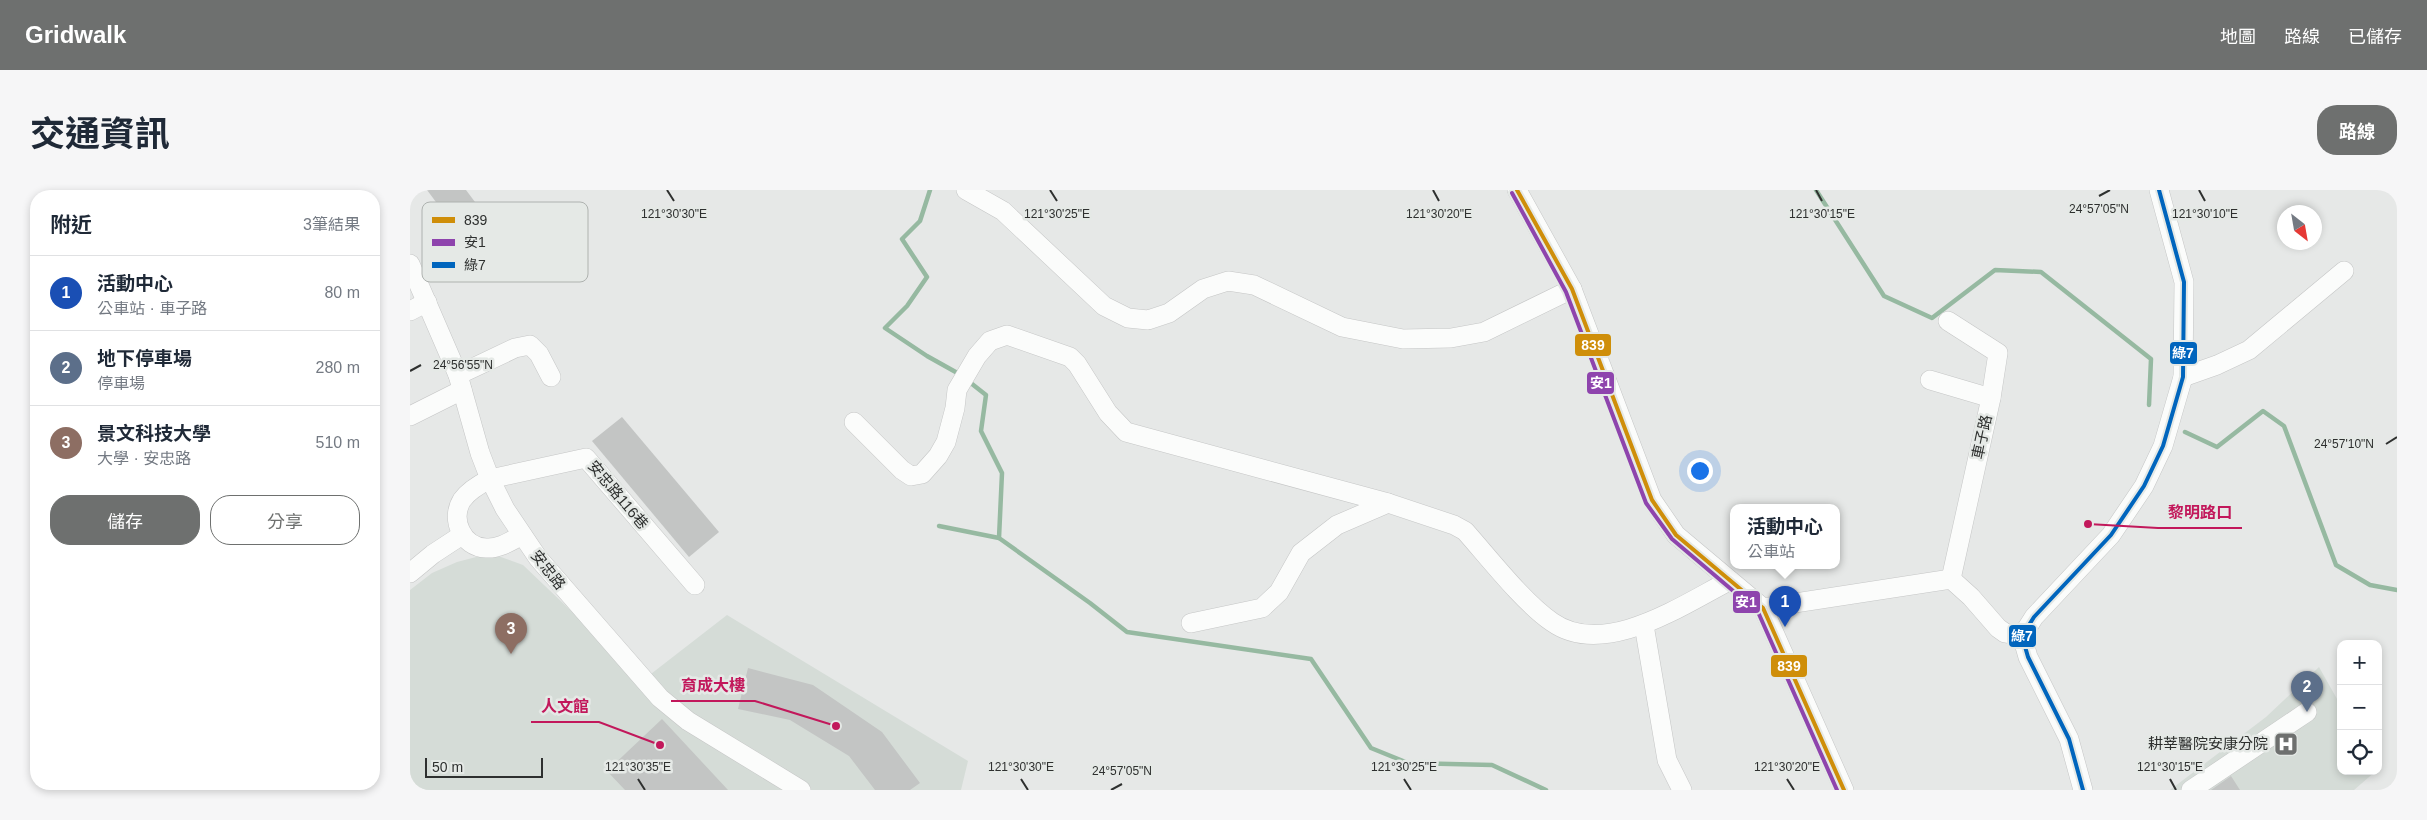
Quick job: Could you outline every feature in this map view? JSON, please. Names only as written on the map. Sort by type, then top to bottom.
[{"type":"street","points":[[966,190],[1003,211],[1104,306],[1128,318],[1148,320],[1168,312],[1202,289],[1228,281],[1254,285],[1342,327],[1403,339],[1451,338],[1484,332],[1572,289]]},
{"type":"street","points":[[1517,190],[1572,289],[1652,500],[1676,535],[1763,608],[1844,790]]},
{"type":"street","points":[[2082,790],[2069,739],[2028,657],[2022,636],[2034,616],[2111,535],[2144,486],[2163,446],[2183,376],[2184,282],[2159,190]]},
{"type":"street","name":"安忠路","points":[[410,264],[418,307],[460,382],[480,453],[490,479],[522,535],[554,579],[660,698],[688,721],[800,790]]},
{"type":"street","points":[[2183,376],[2218,365],[2249,350],[2344,271]]},
{"type":"street","name":"車子路","points":[[1948,321],[1998,353],[1991,398],[1951,579]]},
{"type":"street","points":[[854,422],[902,470],[911,476],[922,474],[938,456],[946,442],[955,408],[956,390],[967,371],[990,341],[1007,335],[1070,357],[1108,413],[1126,432],[1388,503],[1465,530],[1531,604],[1553,623],[1580,634],[1599,636],[1644,625],[1729,581]]},
{"type":"street","points":[[410,416],[515,348],[530,345],[539,354],[551,377]]},
{"type":"street","points":[[1930,380],[1991,398]]},
{"type":"street","name":"安忠路116巷","points":[[490,479],[586,458],[695,585]]},
{"type":"street","points":[[490,479],[480,484],[463,499],[457,518],[462,535],[476,547],[486,548],[496,547],[522,535]]},
{"type":"street","points":[[1191,623],[1262,608],[1279,592],[1301,554],[1337,525],[1388,503]]},
{"type":"street","points":[[410,573],[433,554],[462,535]]},
{"type":"street","points":[[1763,608],[1951,579],[1971,597],[1998,628],[2005,633],[2022,636]]},
{"type":"street","points":[[1644,625],[1667,760],[1682,790]]},
{"type":"street","points":[[2191,790],[2307,712]]},
{"type":"shaded area","points":[[480,556],[501,557],[523,565],[588,627],[638,684],[727,615],[968,761],[961,790],[410,790],[410,590],[432,573],[457,562]]},
{"type":"shaded area","name":"耕莘醫院安康分院","points":[[2319,667],[2337,699],[2337,775],[2371,775],[2354,790],[2170,790],[2266,717]]},
{"type":"building","points":[[427,190],[466,190],[475,202],[436,202]]},
{"type":"building","points":[[622,417],[719,532],[689,557],[592,441]]},
{"type":"building","points":[[748,668],[813,685],[882,732],[920,783],[910,790],[875,790],[849,756],[790,720],[738,709]]},
{"type":"building","points":[[662,719],[728,790],[625,790],[607,771]]},
{"type":"building","points":[[2231,776],[2240,790],[2211,790]]},
{"type":"waterway","points":[[930,190],[920,221],[902,239],[927,277],[907,306],[885,328],[927,356],[961,375]]},
{"type":"waterway","points":[[1816,190],[1884,296],[1932,318],[1995,270],[2041,272],[2151,359],[2149,405]]},
{"type":"waterway","points":[[967,380],[986,395],[981,431],[1002,473],[999,538],[1127,632],[1311,659],[1371,748],[1408,763],[1492,765],[1546,790]]},
{"type":"waterway","points":[[2185,432],[2217,447],[2263,411],[2284,426],[2336,565],[2370,585],[2397,590]]},
{"type":"waterway","points":[[939,526],[999,538]]},
{"type":"transit line","name":"839","points":[[1517,190],[1572,289],[1652,500],[1676,535],[1763,608],[1844,790]]},
{"type":"transit line","name":"綠7","points":[[2083,790],[2069,739],[2028,657],[2022,636],[2034,617],[2111,535],[2144,486],[2163,446],[2183,377],[2184,282],[2159,190]]},
{"type":"transit line","name":"安1","points":[[1512,193],[1566,292],[1646,503],[1672,539],[1758,612],[1837,790]]},
{"type":"place","name":"黎明路口","points":[[2088,524]]},
{"type":"place","name":"活動中心","points":[[1785,627]]},
{"type":"place","name":"景文科技大學","points":[[511,654]]},
{"type":"place","name":"地下停車場","points":[[2307,712]]},
{"type":"place","name":"育成大樓","points":[[836,726]]},
{"type":"place","name":"耕莘醫院安康分院","points":[[2286,744]]},
{"type":"place","name":"人文館","points":[[660,745]]}]
